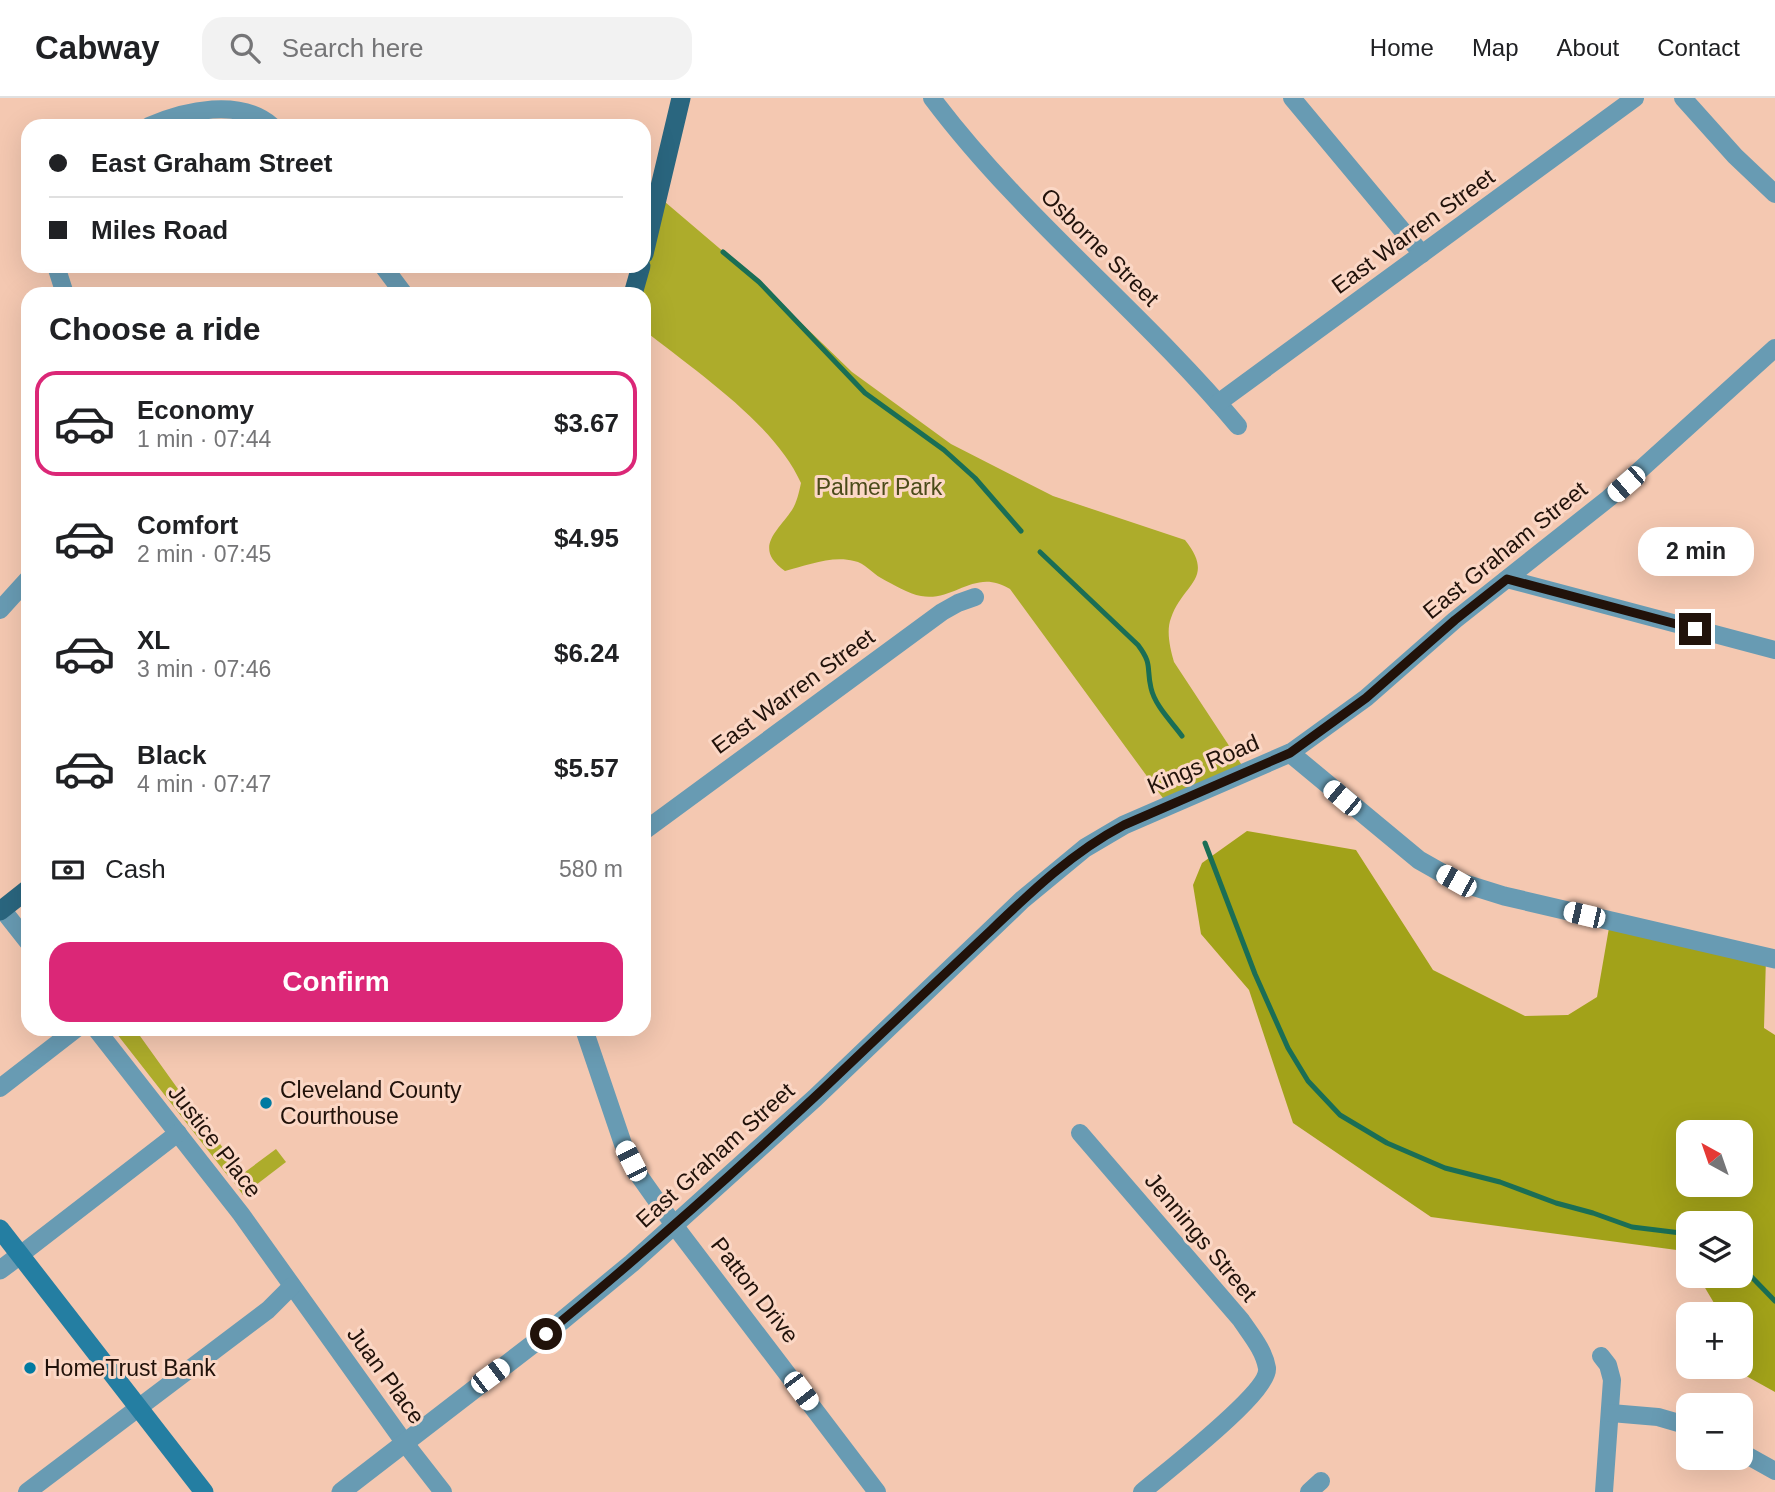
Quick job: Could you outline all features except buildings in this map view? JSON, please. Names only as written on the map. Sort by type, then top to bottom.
[{"type":"main road","points":[[651,222],[678,100]]},
{"type":"main road","points":[[1,910],[21,894]]},
{"type":"main road","points":[[0,1229],[204,1492]]},
{"type":"street","name":"Osborne Street","points":[[932,98],[1006,186],[1219,403],[1238,426]]},
{"type":"street","points":[[1292,98],[1422,254]]},
{"type":"street","name":"East Warren Street","points":[[1219,403],[1635,98]]},
{"type":"street","points":[[1683,98],[1735,156],[1775,194]]},
{"type":"street","points":[[166,119],[216,107],[254,111],[264,119]]},
{"type":"street","name":"East Graham Street","points":[[1290,753],[1366,698],[1455,620],[1640,472],[1775,348]]},
{"type":"street","points":[[1507,579],[1775,650]]},
{"type":"street","points":[[0,610],[21,587]]},
{"type":"street","name":"East Warren Street","points":[[651,826],[942,612],[975,597]]},
{"type":"street","name":"Kings Road","points":[[1105,835],[1290,753],[1419,860],[1456,881],[1504,896],[1772,954]]},
{"type":"street","name":"East Graham Street","points":[[341,1492],[546,1334],[674,1225],[815,1098],[1022,900],[1063,864],[1105,835]]},
{"type":"street","points":[[1,910],[21,934]]},
{"type":"street","points":[[0,1088],[67,1036]]},
{"type":"street","name":"Justice Place","points":[[102,1036],[241,1213],[292,1286]]},
{"type":"street","name":"Patton Drive","points":[[586,1036],[623,1144],[640,1177],[877,1492]]},
{"type":"street","points":[[0,1270],[178,1133]]},
{"type":"street","name":"Jennings Street","points":[[1080,1133],[1241,1321],[1260,1349],[1267,1369],[1264,1381],[1245,1404],[1142,1492]]},
{"type":"street","points":[[27,1492],[268,1310],[292,1286]]},
{"type":"street","name":"Juan Place","points":[[292,1286],[443,1492]]},
{"type":"street","points":[[1601,1356],[1608,1365],[1612,1380],[1604,1492]]},
{"type":"street","points":[[1611,1413],[1658,1417],[1676,1422]]},
{"type":"street","points":[[1753,1459],[1775,1471]]},
{"type":"green space","name":"Palmer Park","points":[[658,196],[759,282],[852,372],[951,444],[1053,496],[1185,540],[1198,564],[1194,580],[1171,618],[1169,634],[1174,662],[1247,773],[1168,805],[1010,589],[998,583],[975,583],[933,597],[921,596],[895,586],[854,561],[828,560],[785,571],[775,563],[770,555],[771,540],[794,507],[801,483],[789,461],[753,419],[732,399],[651,335],[651,287],[635,287],[638,273],[651,273],[651,223]]},
{"type":"green space","points":[[118,1036],[140,1036],[178,1089],[176,1091],[193,1112],[192,1115],[239,1168],[228,1176]]},
{"type":"green space","points":[[276,1149],[286,1162],[243,1195],[233,1181]]},
{"type":"shaded area","points":[[1247,831],[1356,850],[1433,970],[1525,1016],[1568,1015],[1597,997],[1610,922],[1766,957],[1764,1028],[1775,1035],[1775,1392],[1752,1379],[1753,1302],[1713,1302],[1705,1288],[1753,1288],[1753,1211],[1676,1211],[1676,1250],[1431,1217],[1293,1123],[1249,990],[1201,934],[1193,885],[1202,863]]},
{"type":"waterway","points":[[723,252],[759,282],[865,393],[944,450],[975,478],[1021,531]]},
{"type":"waterway","points":[[1040,552],[1138,645],[1147,662],[1156,701],[1182,736]]},
{"type":"waterway","points":[[1205,843],[1255,974],[1288,1048],[1308,1081],[1340,1115],[1387,1143],[1445,1168],[1500,1182],[1632,1227],[1676,1232]]},
{"type":"waterway","points":[[1753,1278],[1775,1301]]},
{"type":"place","name":"Cleveland County Courthouse","points":[[266,1103]]},
{"type":"place","name":"HomeTrust Bank","points":[[30,1368]]},
{"type":"route","points":[[546,1334],[632,1263],[815,1098],[1063,864],[1124,825],[1290,753],[1366,698],[1455,620],[1507,579],[1695,629]]}]
